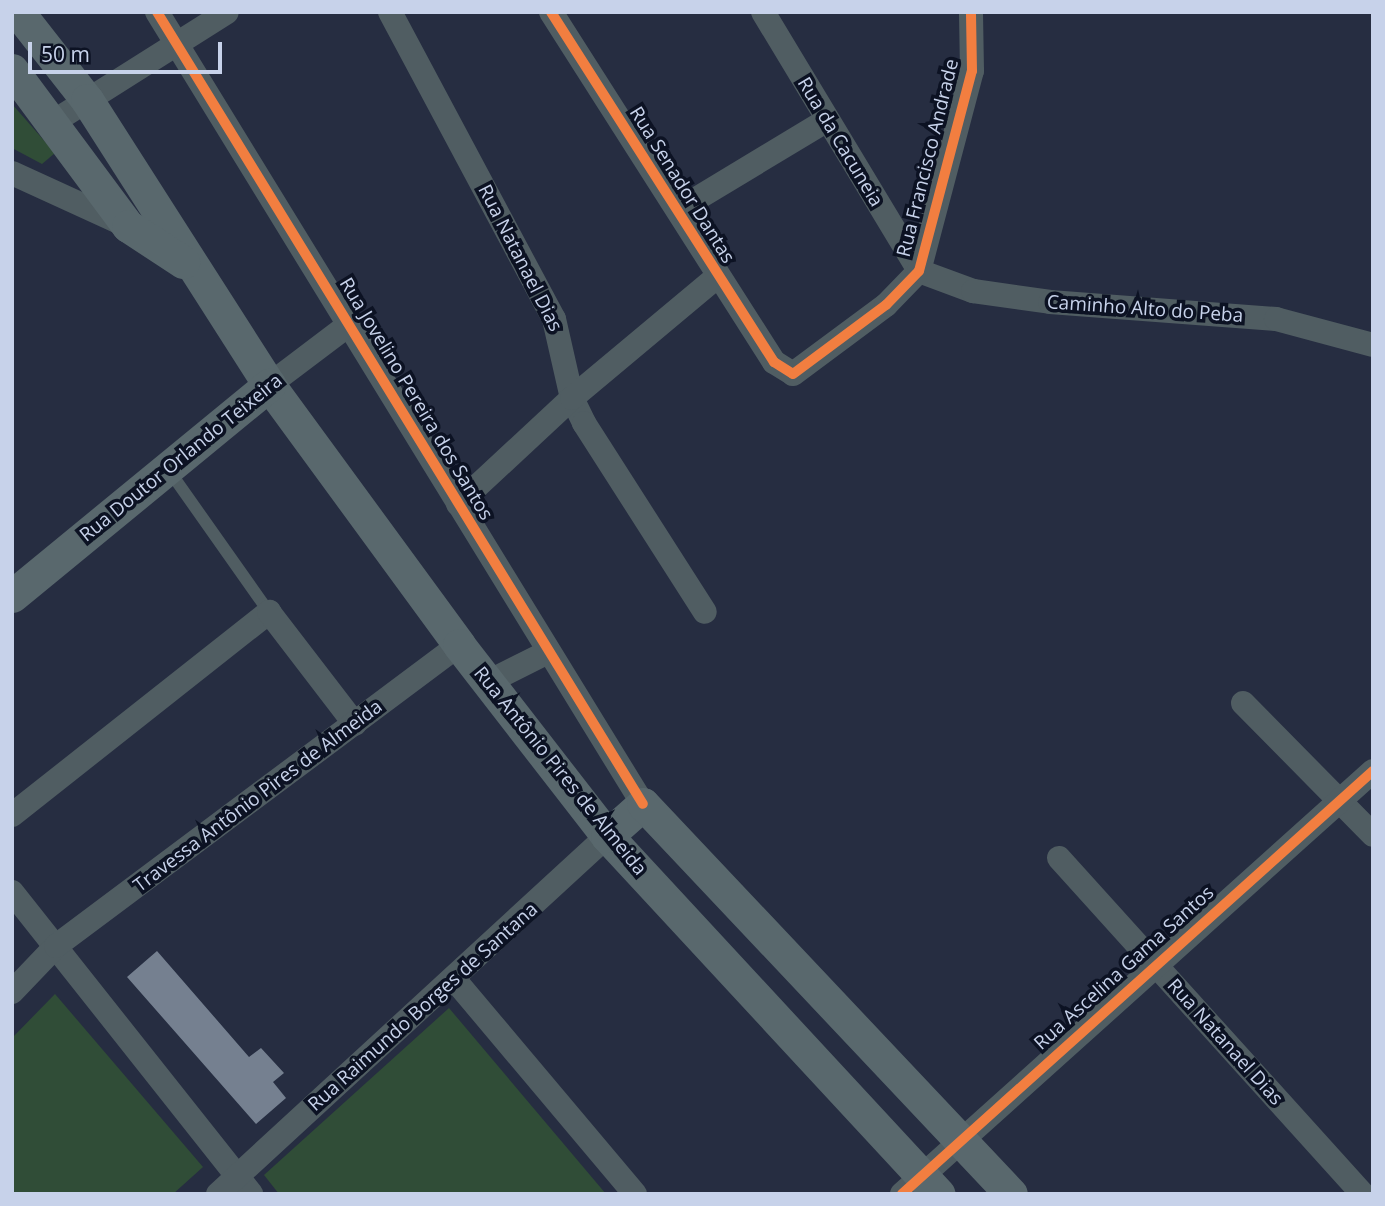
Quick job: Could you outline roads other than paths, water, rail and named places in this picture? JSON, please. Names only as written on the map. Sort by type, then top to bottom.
[{"type":"main road","name":"Rua Antônio Pires de Almeida","points":[[18,12],[87,100],[191,267],[269,385],[459,645],[607,836],[921,1188]]},
{"type":"main road","points":[[12,70],[128,226],[191,267]]},
{"type":"main road","name":"Rua Doutor Orlando Teixeira","points":[[12,596],[269,385]]},
{"type":"main road","points":[[607,836],[643,804],[1012,1194]]},
{"type":"street","name":"Rua Jovelino Pereira dos Santos","points":[[157,12],[351,323],[458,504],[643,804]]},
{"type":"street","points":[[50,124],[227,12]]},
{"type":"street","name":"Rua Natanael Dias","points":[[390,12],[554,319],[572,398],[705,612]]},
{"type":"street","name":"Rua Senador Dantas","points":[[551,12],[774,362],[788,373],[806,368],[886,305],[919,271]]},
{"type":"street","name":"Rua da Cacuneia","points":[[763,12],[919,271]]},
{"type":"street","name":"Rua Francisco Andrade","points":[[919,271],[972,71],[971,12]]},
{"type":"street","points":[[678,210],[827,120]]},
{"type":"street","points":[[12,173],[128,226]]},
{"type":"street","name":"Caminho Alto do Peba","points":[[919,271],[973,291],[1050,303],[1276,319],[1373,345]]},
{"type":"street","points":[[458,504],[572,398],[718,276]]},
{"type":"street","name":"Rua Doutor Orlando Teixeira","points":[[269,385],[351,323]]},
{"type":"street","points":[[12,815],[269,612],[355,724]]},
{"type":"street","name":"Travessa Antônio Pires de Almeida","points":[[12,992],[56,946],[459,645]]},
{"type":"street","points":[[488,682],[548,652]]},
{"type":"street","points":[[1243,703],[1373,835]]},
{"type":"street","name":"Rua Ascelina Gama Santos","points":[[921,1188],[960,1139],[1373,771]]},
{"type":"street","name":"Rua Raimundo Borges de Santana","points":[[218,1194],[244,1185],[454,979],[607,836]]},
{"type":"street","name":"Rua Natanael Dias","points":[[1059,858],[1363,1194]]},
{"type":"street","points":[[12,892],[244,1185]]},
{"type":"street","points":[[454,979],[635,1194]]},
{"type":"lane","points":[[167,468],[269,612]]}]
